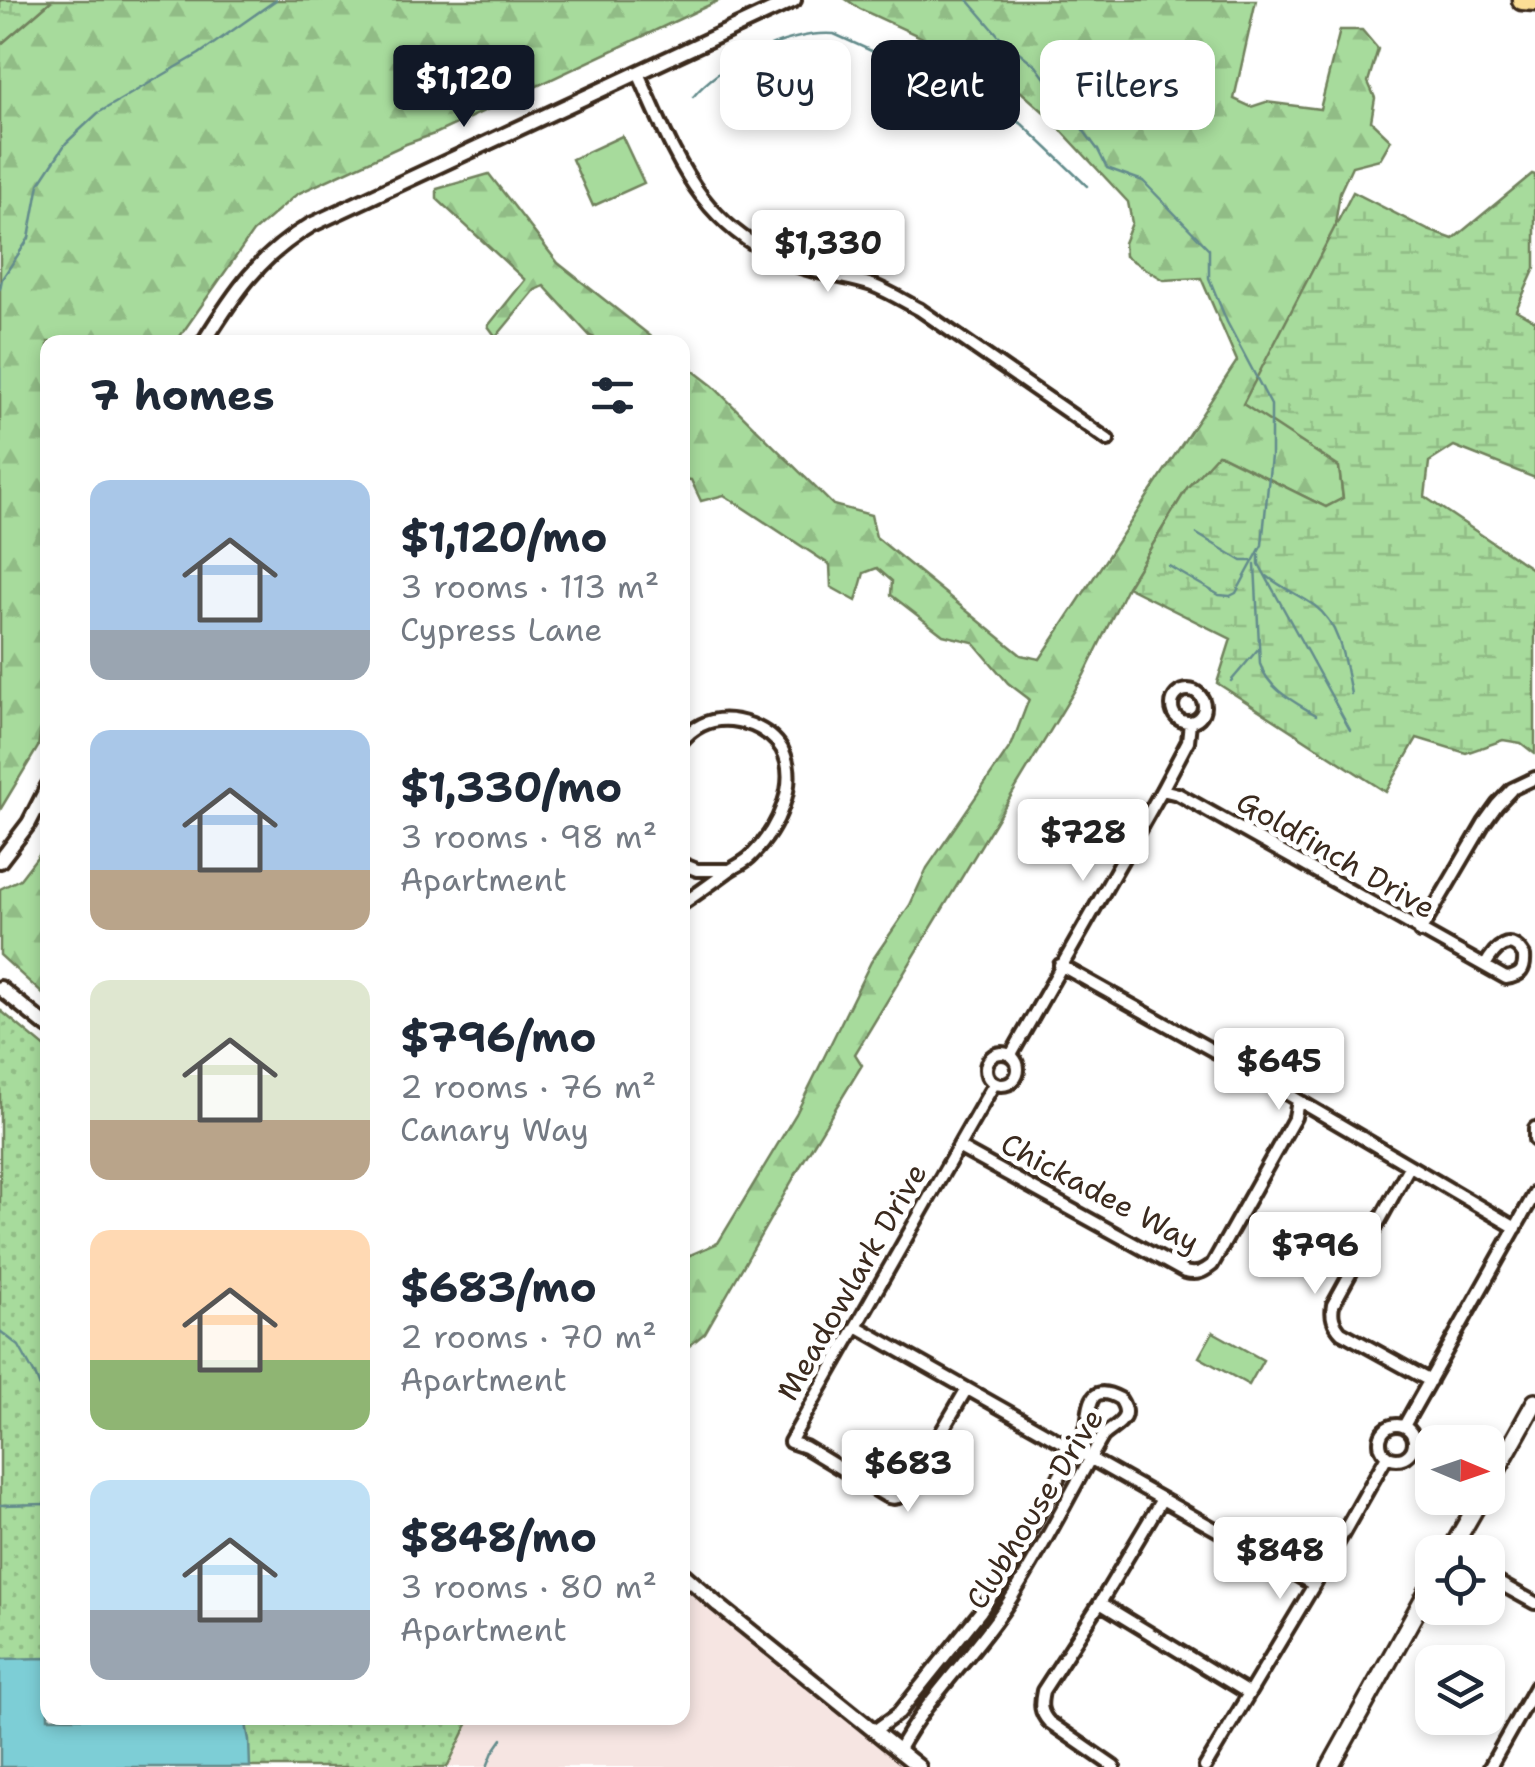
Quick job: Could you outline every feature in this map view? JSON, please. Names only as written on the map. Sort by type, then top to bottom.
[{"type":"main road","points":[[1522,0],[1535,1]]},
{"type":"main road","points":[[1505,1456],[1535,1402]]},
{"type":"main road","points":[[1330,1767],[1415,1614]]},
{"type":"street","points":[[208,335],[240,285],[258,265],[311,225],[794,0]]},
{"type":"street","points":[[638,72],[686,175],[699,195],[732,229],[787,262],[872,286],[908,303],[1108,440]]},
{"type":"street","points":[[690,734],[702,724],[724,718],[760,729],[781,746],[788,786],[780,813],[753,855],[690,898]]},
{"type":"street","name":"Meadowlark Drive","points":[[1010,1055],[1162,790],[1188,741],[1190,722]]},
{"type":"street","points":[[1420,932],[1497,805],[1512,789],[1535,778]]},
{"type":"street","name":"Goldfinch Drive","points":[[1162,790],[1178,794],[1485,966]]},
{"type":"street","points":[[0,861],[40,802]]},
{"type":"street","points":[[690,867],[730,870]]},
{"type":"street","points":[[1060,965],[1516,1228]]},
{"type":"street","points":[[0,988],[40,1021]]},
{"type":"street","name":"Meadowlark Drive","points":[[994,1084],[988,1076],[988,1061],[996,1054],[1010,1055]]},
{"type":"street","name":"Meadowlark Drive","points":[[994,1084],[1009,1084],[1017,1078],[1019,1068],[1010,1055]]},
{"type":"street","name":"Meadowlark Drive","points":[[966,1390],[900,1497],[886,1496],[790,1442],[994,1084]]},
{"type":"street","name":"Chickadee Way","points":[[958,1147],[1089,1221],[1194,1274],[1212,1265],[1294,1116],[1298,1101]]},
{"type":"street","points":[[1535,1128],[1535,1140]]},
{"type":"street","points":[[1409,1167],[1332,1312],[1341,1332],[1430,1381]]},
{"type":"street","points":[[1404,1426],[1535,1194]]},
{"type":"street","points":[[856,1326],[1314,1585]]},
{"type":"street","name":"Clubhouse Drive","points":[[874,1731],[899,1712],[956,1644],[1002,1578],[1075,1450],[1087,1426],[1091,1400],[1106,1393],[1114,1395],[1124,1405],[1122,1422],[1103,1436],[1008,1603],[913,1724],[898,1751]]},
{"type":"street","points":[[1393,1425],[1404,1426],[1412,1434],[1412,1450],[1403,1457],[1387,1456],[1380,1447],[1381,1436],[1393,1425]]},
{"type":"street","points":[[1205,1767],[1387,1456]]},
{"type":"street","points":[[1114,1767],[1049,1722],[1042,1715],[1040,1703],[1162,1499]]},
{"type":"street","points":[[690,1579],[919,1767]]},
{"type":"street","points":[[1505,1586],[1535,1603]]},
{"type":"street","points":[[1100,1602],[1248,1693]]},
{"type":"street","points":[[956,1644],[970,1656]]},
{"type":"street","points":[[928,1678],[942,1690]]},
{"type":"street","points":[[1490,1767],[1535,1687]]},
{"type":"shaded area","points":[[690,1588],[915,1767],[447,1767],[468,1725],[690,1725]]},
{"type":"green space","points":[[0,0],[52,0],[0,45]]},
{"type":"green space","points":[[52,0],[720,0],[297,194],[253,232],[181,335],[40,335],[40,735],[38,747],[0,810],[0,45]]},
{"type":"green space","points":[[847,0],[1256,0],[1234,99],[1251,107],[1266,102],[1320,109],[1340,30],[1362,30],[1378,49],[1368,82],[1375,98],[1371,121],[1391,140],[1380,159],[1352,166],[1340,192],[1335,225],[1339,467],[1343,499],[1326,507],[1219,454],[1187,488],[1127,587],[1084,675],[855,1054],[862,1065],[705,1333],[690,1345],[690,1255],[718,1243],[796,1114],[871,962],[910,905],[927,868],[1012,744],[1029,699],[1008,683],[973,642],[943,635],[891,595],[892,581],[877,568],[864,573],[856,601],[831,587],[830,565],[724,495],[701,501],[690,480],[690,368],[713,386],[833,505],[871,515],[876,537],[1021,655],[1040,659],[1237,361],[1201,278],[1164,280],[1125,256],[1124,243],[1132,223],[1128,202],[1061,130],[1215,130],[1215,40],[1040,40],[1040,109],[1020,91],[1020,40],[927,40]]},
{"type":"green space","points":[[622,136],[644,183],[593,206],[572,159]]},
{"type":"green space","points":[[489,174],[558,263],[649,335],[589,335],[544,286],[535,290],[495,335],[488,326],[525,280],[437,199],[437,189]]},
{"type":"green space","points":[[1532,174],[1535,268],[1516,310],[1535,321],[1535,478],[1454,446],[1429,462],[1425,497],[1535,571],[1535,754],[1521,743],[1503,740],[1466,753],[1417,738],[1386,792],[1217,683],[1231,639],[1127,587],[1187,488],[1218,454],[1326,507],[1343,498],[1339,467],[1243,404],[1353,192],[1453,239]]},
{"type":"green space","points":[[40,853],[40,992],[0,955],[0,889],[20,879]]},
{"type":"green space","points":[[0,1010],[40,1043],[40,1725],[468,1725],[447,1767],[0,1767]]},
{"type":"green space","points":[[1213,1332],[1263,1360],[1249,1385],[1199,1357]]},
{"type":"water","points":[[40,1658],[40,1725],[246,1725],[250,1767],[0,1767],[0,1659]]},
{"type":"waterway","points":[[0,289],[2,279],[29,238],[39,184],[66,143],[98,113],[199,54],[276,0]]},
{"type":"waterway","points":[[968,0],[998,35],[1036,66],[1107,168],[1143,181],[1209,249],[1209,278],[1227,322],[1271,405],[1271,456],[1262,545],[1236,593],[1219,595],[1169,566]]},
{"type":"waterway","points":[[693,97],[721,72],[757,52],[797,38],[834,34],[982,101],[1022,124],[1087,186]]},
{"type":"waterway","points":[[0,368],[0,388]]},
{"type":"waterway","points":[[1197,534],[1242,561],[1253,561]]},
{"type":"waterway","points":[[1259,554],[1259,564],[1350,730]]},
{"type":"waterway","points":[[1255,564],[1260,664],[1276,688],[1316,715]]},
{"type":"waterway","points":[[1267,576],[1324,614],[1340,646],[1351,694]]},
{"type":"waterway","points":[[1231,681],[1259,648]]},
{"type":"waterway","points":[[0,1331],[19,1346],[40,1387]]},
{"type":"waterway","points":[[0,1505],[40,1504]]},
{"type":"waterway","points":[[487,1767],[502,1739]]}]
